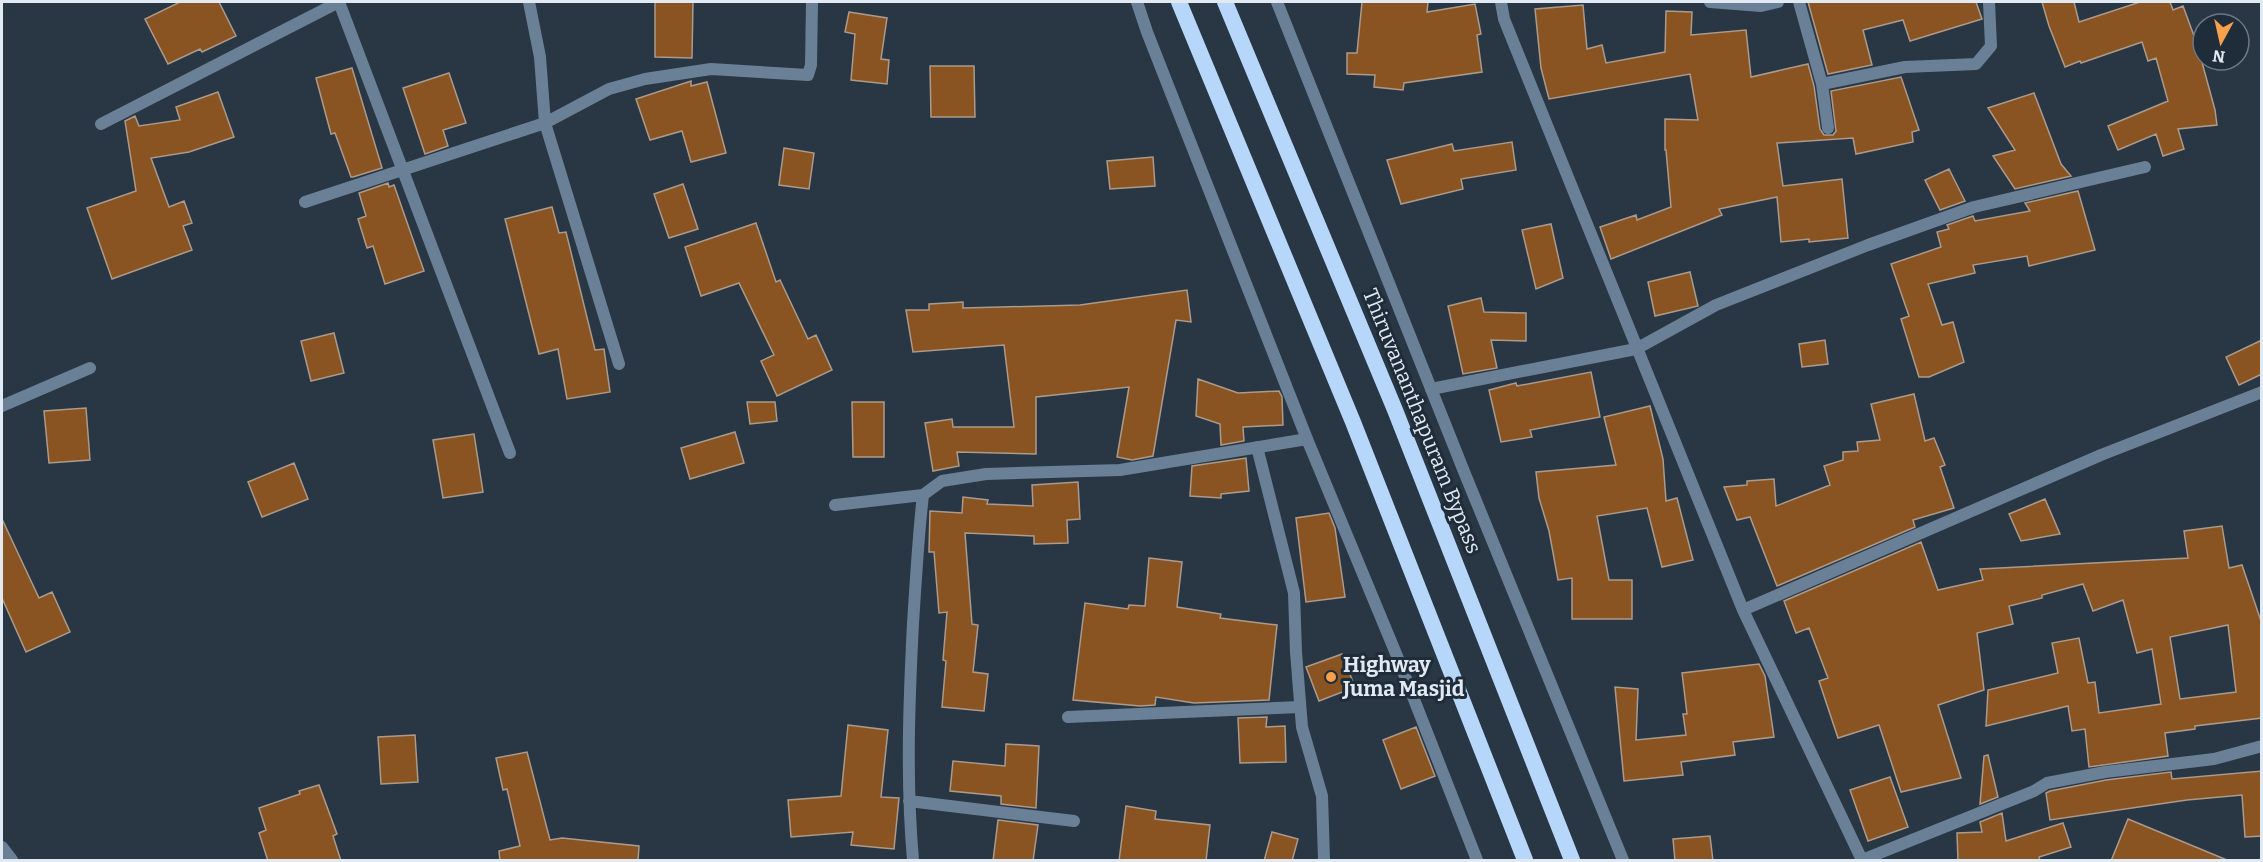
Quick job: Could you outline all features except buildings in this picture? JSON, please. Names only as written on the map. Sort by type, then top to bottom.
[{"type":"highway","points":[[1179,2],[1353,422],[1525,861]]},
{"type":"highway","name":"Thiruvananthapuram Bypass","points":[[1225,2],[1395,410],[1572,861]]},
{"type":"street","points":[[101,124],[339,2],[510,453]]},
{"type":"street","points":[[529,2],[540,57],[545,123],[619,364]]},
{"type":"street","points":[[304,202],[545,123],[609,89],[645,79],[711,69],[808,75],[811,65],[813,2]]},
{"type":"street","points":[[1137,2],[1307,439],[1397,656],[1477,861]]},
{"type":"street","name":"Thiruvananthapuram Bypass","points":[[1277,2],[1623,861]]},
{"type":"street","points":[[1501,2],[1504,19],[1743,610],[1862,861],[2034,791],[2047,783],[2105,772],[2214,759],[2262,747]]},
{"type":"street","points":[[1710,2],[1761,6],[1778,2]]},
{"type":"street","points":[[1799,2],[1822,84],[1828,128]]},
{"type":"street","points":[[1822,84],[1905,67],[1976,64],[1991,46],[1989,2]]},
{"type":"street","points":[[1431,389],[1636,348],[1716,305],[1868,245],[1974,207],[2145,167]]},
{"type":"street","points":[[2,406],[90,368]]},
{"type":"street","points":[[1743,610],[2101,455],[2262,392]]},
{"type":"street","points":[[835,505],[923,495],[942,481],[986,474],[1120,470],[1307,439]]},
{"type":"street","points":[[1257,447],[1294,592],[1302,727],[1322,796],[1324,861]]},
{"type":"street","points":[[913,861],[909,801],[909,700],[923,495]]},
{"type":"street","points":[[1068,717],[1300,707]]},
{"type":"street","points":[[909,801],[1074,821]]},
{"type":"street","points":[[2,847],[12,861]]},
{"type":"place","name":"Highway Juma Masjid","points":[[1331,677]]}]
